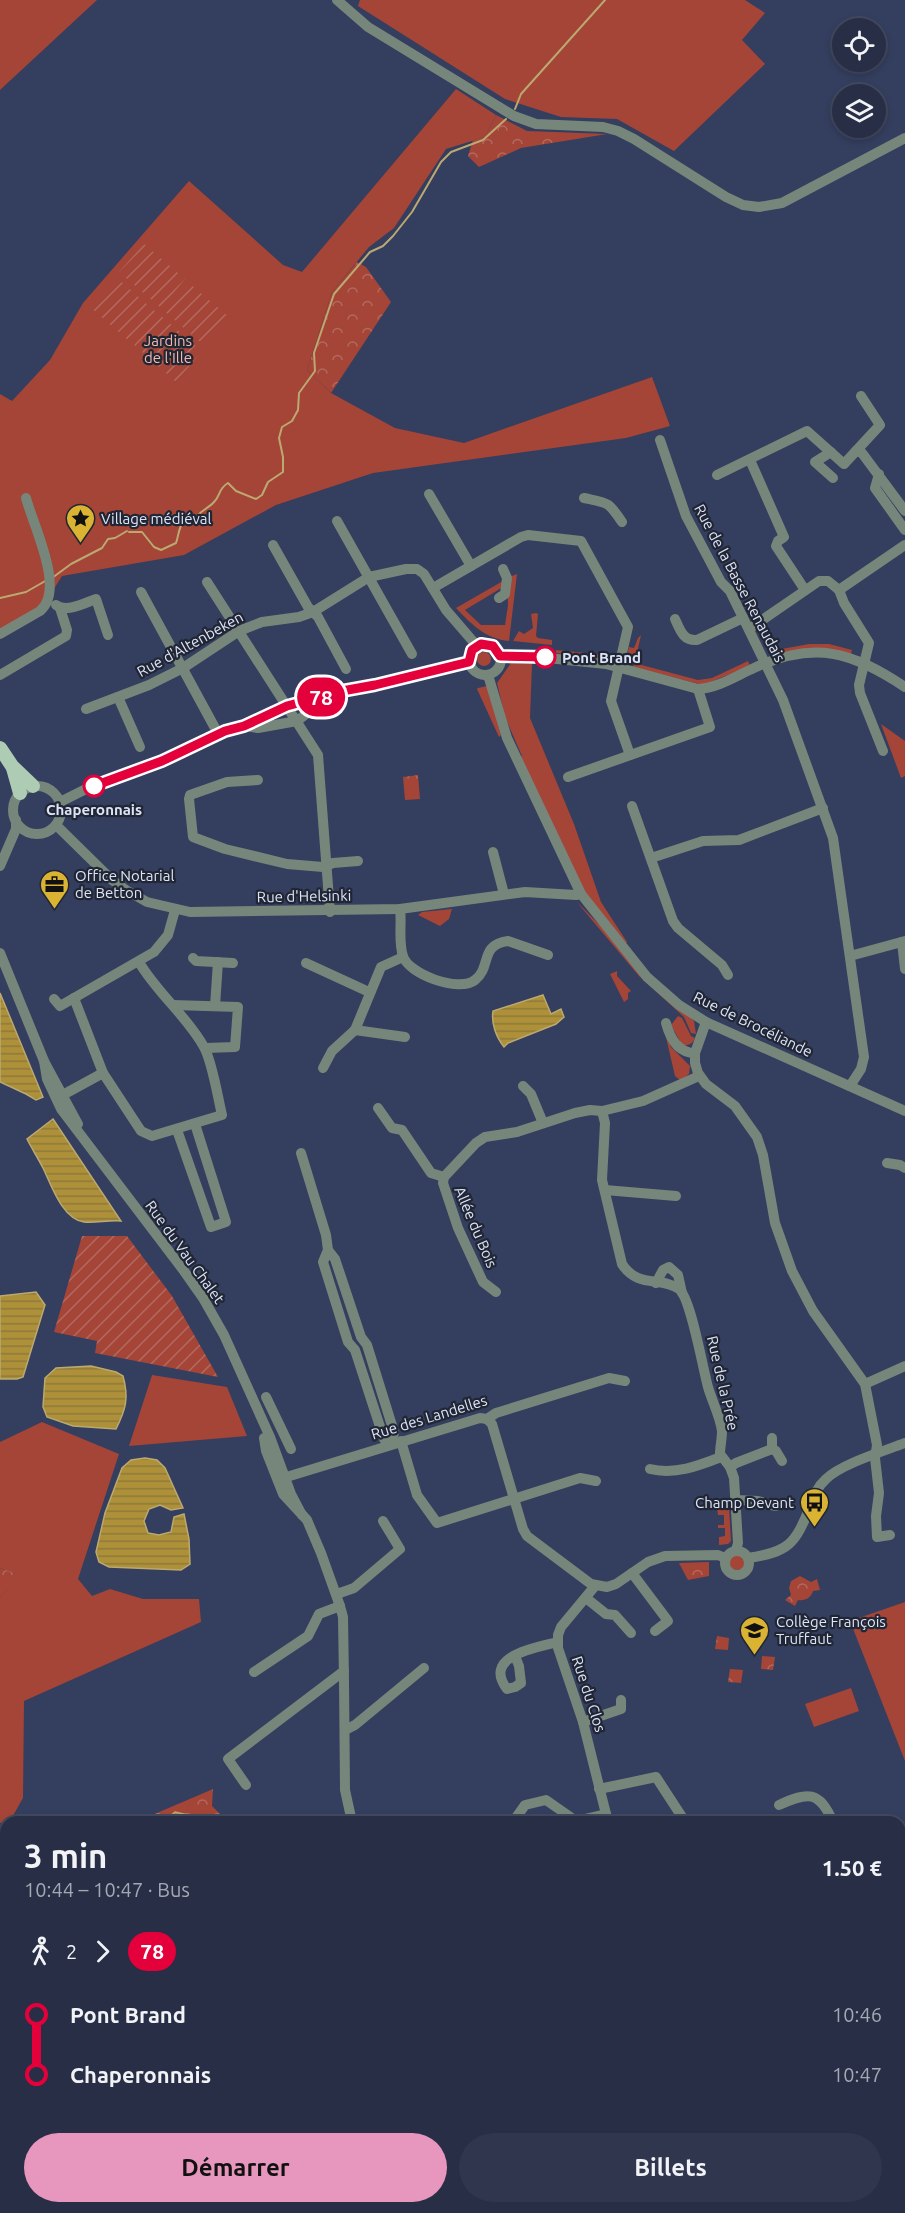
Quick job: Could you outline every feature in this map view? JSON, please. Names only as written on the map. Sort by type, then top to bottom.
[{"type":"main road","points":[[0,748],[12,766],[33,786]]},
{"type":"main road","points":[[12,766],[20,793]]},
{"type":"street","points":[[337,0],[346,4],[368,27],[513,116],[536,124],[603,127],[618,131],[743,205],[759,207],[782,203],[905,138]]},
{"type":"street","points":[[717,475],[807,431],[844,464],[880,425],[861,396]]},
{"type":"street","name":"Rue de la Basse Renaudais","points":[[660,440],[686,516],[721,582],[730,591],[783,700],[833,838],[864,1057],[861,1069],[850,1086]]},
{"type":"street","points":[[856,451],[862,453],[905,511]]},
{"type":"street","points":[[831,452],[815,462],[832,478]]},
{"type":"street","points":[[750,460],[784,537],[778,541],[776,546],[805,590]]},
{"type":"street","points":[[879,474],[875,488],[905,530]]},
{"type":"street","points":[[429,494],[471,566]]},
{"type":"street","points":[[26,498],[30,516],[46,555],[49,598],[45,607]]},
{"type":"street","points":[[584,498],[606,502],[622,522]]},
{"type":"street","points":[[337,521],[412,654]]},
{"type":"street","points":[[433,588],[521,537],[528,535],[580,540],[628,627],[611,701],[630,755]]},
{"type":"street","points":[[273,545],[308,607],[318,617],[346,669]]},
{"type":"street","points":[[839,590],[905,545]]},
{"type":"street","name":"Rue d'Altenbeken","points":[[86,709],[149,685],[183,668],[239,631],[262,622],[299,617],[313,612],[369,577],[390,571],[417,569],[424,573],[452,618],[477,646]]},
{"type":"street","points":[[499,598],[505,594],[507,578],[503,569]]},
{"type":"street","points":[[749,629],[819,581],[828,581],[839,590],[844,603],[869,643],[859,686],[883,751]]},
{"type":"street","points":[[207,582],[318,755],[330,912]]},
{"type":"street","points":[[141,592],[215,728]]},
{"type":"street","points":[[0,634],[53,604],[60,608],[68,608],[96,599],[108,635]]},
{"type":"street","points":[[0,675],[68,634],[60,608]]},
{"type":"street","points":[[675,619],[684,637],[690,641],[697,640],[743,618]]},
{"type":"street","points":[[489,644],[498,650],[500,656],[501,661],[497,670],[488,675],[476,672],[469,662],[477,646],[489,644]]},
{"type":"street","points":[[500,656],[528,656],[618,667],[698,689],[717,685],[764,663],[792,654],[812,652],[863,662],[905,687]]},
{"type":"street","points":[[60,802],[90,787],[172,756],[287,706],[469,662]]},
{"type":"street","name":"Rue de Brocéliande","points":[[488,675],[507,738],[581,894],[632,961],[653,983],[679,1005],[706,1022],[905,1111]]},
{"type":"street","points":[[568,777],[710,727],[698,689]]},
{"type":"street","points":[[244,726],[258,728],[297,722],[332,694]]},
{"type":"street","points":[[118,697],[140,747]]},
{"type":"street","points":[[258,780],[227,782],[190,795],[193,837],[225,849],[287,864],[323,867],[358,861]]},
{"type":"street","points":[[0,866],[16,829],[14,806],[20,793],[33,786],[42,786],[50,789],[60,802],[60,818],[56,825],[48,831],[39,834],[30,832],[21,828],[16,820]]},
{"type":"street","points":[[632,806],[673,921],[678,928],[722,965],[728,975]]},
{"type":"street","points":[[651,858],[703,841],[739,840],[823,808]]},
{"type":"street","name":"Rue d'Helsinki","points":[[56,825],[122,888],[147,902],[175,910],[212,913],[330,912],[400,909],[504,894],[532,892],[581,894]]},
{"type":"street","points":[[7,849],[19,837],[30,832]]},
{"type":"street","points":[[493,852],[504,894]]},
{"type":"street","points":[[400,909],[403,957],[408,966],[417,972],[460,986],[476,979],[490,949],[501,942],[508,941],[548,955]]},
{"type":"street","points":[[54,999],[60,1006],[139,962],[164,943],[171,930],[175,910]]},
{"type":"street","points":[[850,956],[903,941],[905,969]]},
{"type":"street","name":"Rue du Vau Chalet","points":[[0,953],[59,1097],[108,1172],[203,1298],[224,1335],[264,1425],[281,1478],[311,1530],[338,1594],[343,1617],[345,1790],[351,1816]]},
{"type":"street","points":[[323,1068],[332,1051],[355,1030],[381,968],[403,957]]},
{"type":"street","points":[[193,958],[196,961],[233,963]]},
{"type":"street","points":[[74,998],[103,1073],[141,1131],[152,1136],[222,1115],[205,1048],[173,1005],[149,980],[139,962]]},
{"type":"street","points":[[215,1006],[218,962]]},
{"type":"street","points":[[306,963],[369,992]]},
{"type":"street","points":[[173,1005],[238,1007],[235,1047],[205,1048]]},
{"type":"street","points":[[706,1022],[695,1053],[694,1063],[699,1076],[735,1106],[757,1137],[763,1155],[775,1223],[792,1271],[813,1311],[865,1384],[877,1445],[879,1492],[876,1516],[877,1537],[890,1535]]},
{"type":"street","points":[[666,1023],[671,1038],[679,1049],[695,1053]]},
{"type":"street","points":[[355,1030],[405,1037]]},
{"type":"street","points":[[59,1097],[103,1073]]},
{"type":"street","name":"Allée du Bois","points":[[496,1292],[483,1282],[458,1228],[444,1191],[444,1177],[481,1139],[492,1135],[517,1132],[575,1113],[590,1110],[602,1111],[658,1095],[699,1076]]},
{"type":"street","points":[[523,1086],[531,1094],[543,1123]]},
{"type":"street","points":[[378,1108],[392,1128],[402,1130],[431,1173],[444,1177]]},
{"type":"street","points":[[602,1111],[605,1123],[602,1172],[604,1190],[622,1264],[634,1277],[673,1287],[682,1293]]},
{"type":"street","points":[[177,1130],[211,1227],[226,1222],[195,1124]]},
{"type":"street","points":[[301,1153],[326,1235],[328,1250],[323,1262],[348,1342],[355,1350],[384,1439],[396,1443]]},
{"type":"street","points":[[887,1163],[905,1168]]},
{"type":"street","points":[[604,1190],[676,1196]]},
{"type":"street","points":[[328,1250],[335,1259],[361,1337],[367,1345],[396,1443],[417,1495],[437,1523],[580,1478],[596,1481]]},
{"type":"street","name":"Rue de la Prée","points":[[656,1283],[663,1270],[669,1267],[678,1275],[700,1346],[707,1385],[719,1419],[722,1432],[720,1451],[722,1457]]},
{"type":"street","points":[[355,1350],[367,1345]]},
{"type":"street","points":[[865,1384],[905,1366]]},
{"type":"street","name":"Rue des Landelles","points":[[281,1478],[480,1418],[488,1419],[494,1414],[609,1378],[625,1380]]},
{"type":"street","points":[[266,1397],[291,1449]]},
{"type":"street","points":[[264,1425],[276,1417]]},
{"type":"street","points":[[488,1419],[492,1424],[528,1536],[595,1586],[607,1587],[616,1584],[648,1562],[665,1556],[718,1555],[725,1558]]},
{"type":"street","points":[[748,1558],[772,1554],[794,1540],[821,1484],[832,1474],[905,1443]]},
{"type":"street","points":[[730,1467],[772,1444],[782,1461]]},
{"type":"street","points":[[650,1469],[675,1472],[722,1457],[730,1467],[734,1478],[738,1543],[736,1550]]},
{"type":"street","points":[[736,1500],[758,1501],[775,1506]]},
{"type":"street","points":[[338,1594],[354,1588],[400,1549],[382,1521]]},
{"type":"street","points":[[736,1550],[741,1551],[748,1558],[748,1567],[738,1575],[727,1570],[724,1562],[728,1554],[736,1550]]},
{"type":"street","points":[[632,1573],[668,1621],[654,1631]]},
{"type":"street","name":"Rue du Clos","points":[[595,1586],[561,1628],[558,1648],[584,1722],[607,1816]]},
{"type":"street","points":[[586,1598],[606,1614],[615,1615],[631,1634]]},
{"type":"street","points":[[254,1672],[308,1636],[319,1614],[340,1606]]},
{"type":"street","points":[[514,1656],[558,1642]]},
{"type":"street","points":[[345,1730],[355,1725],[423,1668]]},
{"type":"street","points":[[246,1785],[228,1759],[344,1671]]},
{"type":"street","points":[[584,1722],[621,1710],[621,1700]]},
{"type":"street","points":[[600,1789],[656,1776],[681,1816]]},
{"type":"street","points":[[779,1805],[796,1798],[810,1796],[825,1804],[830,1816]]},
{"type":"street","points":[[517,1816],[525,1804],[546,1800],[569,1816]]},
{"type":"green space","points":[[0,0],[97,0],[0,90]]},
{"type":"green space","points":[[360,0],[745,0],[765,13],[742,40],[765,64],[674,151],[617,119],[561,117],[505,99],[358,6]]},
{"type":"green space","points":[[456,89],[496,115],[485,137],[446,149],[394,228],[369,247],[332,292],[307,370],[331,393],[395,428],[464,443],[652,377],[670,426],[626,438],[373,473],[276,505],[184,555],[62,576],[42,608],[0,630],[0,394],[12,401],[50,360],[83,303],[189,181],[283,265],[302,272]]},
{"type":"green space","points":[[496,115],[527,131],[607,134],[521,148],[479,167],[468,156],[473,140],[485,137]]},
{"type":"green space","name":"Jardins de l'Ille","points":[[144,244],[185,279],[161,308],[119,272]]},
{"type":"green space","points":[[357,262],[366,267],[391,302],[331,393],[307,370],[332,292]]},
{"type":"green space","name":"Jardins de l'Ille","points":[[116,277],[157,313],[131,343],[90,307]]},
{"type":"green space","name":"Jardins de l'Ille","points":[[189,283],[229,317],[206,347],[164,311]]},
{"type":"green space","name":"Jardins de l'Ille","points":[[160,315],[202,351],[176,382],[134,345]]},
{"type":"green space","points":[[517,574],[509,641],[486,634],[456,608],[503,581],[503,587],[465,610],[481,625],[505,625],[508,605],[507,578]]},
{"type":"green space","points":[[531,614],[538,614],[536,636],[552,640],[552,645],[513,641],[519,631],[524,634],[533,628]]},
{"type":"green space","points":[[641,635],[636,658],[627,655],[629,647],[634,648]]},
{"type":"green space","points":[[809,644],[829,644],[852,650],[851,654],[773,655],[771,651]]},
{"type":"green space","points":[[556,650],[605,655],[605,660],[556,653]]},
{"type":"green space","points":[[481,652],[487,652],[491,659],[487,666],[481,666],[477,662],[477,656]]},
{"type":"green space","points":[[748,661],[750,666],[703,685],[633,667],[634,663],[698,680],[712,678]]},
{"type":"green space","points":[[511,663],[532,664],[530,718],[574,824],[601,902],[627,942],[625,944],[584,891],[520,757],[522,756],[505,717],[497,683]]},
{"type":"green space","points":[[487,686],[501,735],[499,737],[477,689]]},
{"type":"green space","points":[[881,724],[905,741],[905,776],[901,778]]},
{"type":"green space","points":[[418,775],[420,799],[405,800],[403,777]]},
{"type":"green space","points":[[576,901],[694,1021],[696,1034],[691,1033],[684,1017],[639,976]]},
{"type":"green space","points":[[452,909],[449,919],[440,926],[418,915],[422,912]]},
{"type":"green space","points":[[617,971],[617,976],[631,991],[624,1002],[610,974]]},
{"type":"green space","points":[[678,1016],[682,1018],[691,1036],[695,1038],[690,1044],[682,1045],[671,1025]]},
{"type":"green space","points":[[665,1033],[671,1047],[690,1066],[689,1074],[681,1081],[675,1076]]},
{"type":"green space","points":[[82,1236],[127,1236],[172,1296],[218,1377],[95,1353],[97,1341],[54,1332]]},
{"type":"green space","points":[[152,1375],[227,1387],[247,1436],[129,1446]]},
{"type":"green space","points":[[42,1422],[119,1454],[78,1579],[92,1596],[110,1589],[143,1599],[199,1599],[201,1622],[24,1701],[23,1798],[13,1816],[0,1816],[0,1598],[19,1575],[0,1568],[0,1442]]},
{"type":"green space","points":[[723,1503],[729,1507],[731,1541],[728,1544],[719,1545],[719,1537],[725,1536],[725,1528],[718,1528],[718,1525],[724,1525],[724,1515],[718,1515],[717,1508]]},
{"type":"green space","points":[[737,1554],[743,1556],[745,1562],[743,1568],[737,1570],[731,1568],[729,1562],[731,1556]]},
{"type":"green space","points":[[709,1562],[709,1576],[688,1580],[679,1563]]},
{"type":"green space","points":[[0,1568],[20,1575],[0,1598]]},
{"type":"green space","points":[[800,1576],[811,1582],[817,1579],[820,1590],[813,1591],[811,1596],[803,1600],[798,1600],[795,1606],[785,1600],[791,1595],[789,1588],[791,1581]]},
{"type":"green space","points":[[905,1602],[905,1761],[850,1621]]},
{"type":"green space","points":[[717,1636],[729,1638],[728,1650],[715,1649]]},
{"type":"green space","points":[[762,1656],[775,1657],[773,1670],[761,1669]]},
{"type":"green space","points":[[730,1669],[743,1670],[741,1683],[728,1682]]},
{"type":"green space","points":[[851,1688],[859,1711],[814,1727],[805,1704]]},
{"type":"green space","points":[[213,1789],[212,1806],[222,1816],[150,1816]]},
{"type":"shaded area","points":[[0,993],[43,1097],[36,1100],[0,1082]]},
{"type":"shaded area","points":[[543,995],[551,1014],[561,1009],[564,1017],[556,1024],[508,1043],[504,1047],[495,1030],[493,1011]]},
{"type":"shaded area","points":[[53,1119],[121,1221],[84,1222],[69,1215],[63,1208],[27,1139]]},
{"type":"shaded area","points":[[36,1292],[45,1305],[23,1377],[0,1379],[0,1296]]},
{"type":"shaded area","points":[[91,1366],[123,1376],[126,1403],[116,1429],[73,1426],[47,1417],[43,1407],[45,1378],[56,1368]]},
{"type":"shaded area","points":[[145,1458],[157,1460],[165,1468],[183,1508],[171,1510],[160,1505],[149,1509],[144,1521],[148,1533],[159,1535],[171,1532],[174,1517],[184,1514],[189,1539],[190,1564],[181,1570],[109,1567],[99,1562],[96,1552],[105,1513],[122,1468],[131,1460]]},
{"type":"shaded area","points":[[175,1812],[189,1816],[170,1816]]},
{"type":"waterway","points":[[515,109],[521,94],[605,0]]},
{"type":"waterway","points":[[129,532],[142,532],[154,547],[161,550],[176,543],[184,521],[194,521],[214,502],[228,483],[236,491],[256,499],[262,495],[268,482],[283,472],[279,438],[282,427],[292,421],[298,410],[299,393],[315,371],[314,353],[334,294],[370,252],[383,246],[393,236],[412,212],[441,162],[451,152],[483,140],[506,119]]},
{"type":"waterway","points":[[52,578],[71,564],[102,548],[108,539],[127,531]]},
{"type":"waterway","points":[[0,598],[26,592],[47,580]]},
{"type":"bus line","name":"78","points":[[94,786],[162,761],[225,731],[244,726],[287,706],[469,662],[472,650],[481,644],[493,646],[498,650],[500,656],[545,657]]},
{"type":"place","name":"Village médiéval","points":[[80,544]]},
{"type":"place","name":"Pont Brand","points":[[545,657]]},
{"type":"place","name":"Chaperonnais","points":[[94,786]]},
{"type":"place","name":"Office Notarial de Betton","points":[[54,910]]},
{"type":"place","name":"Champ Devant","points":[[815,1528]]},
{"type":"place","name":"Collège François Truffaut","points":[[755,1656]]}]
